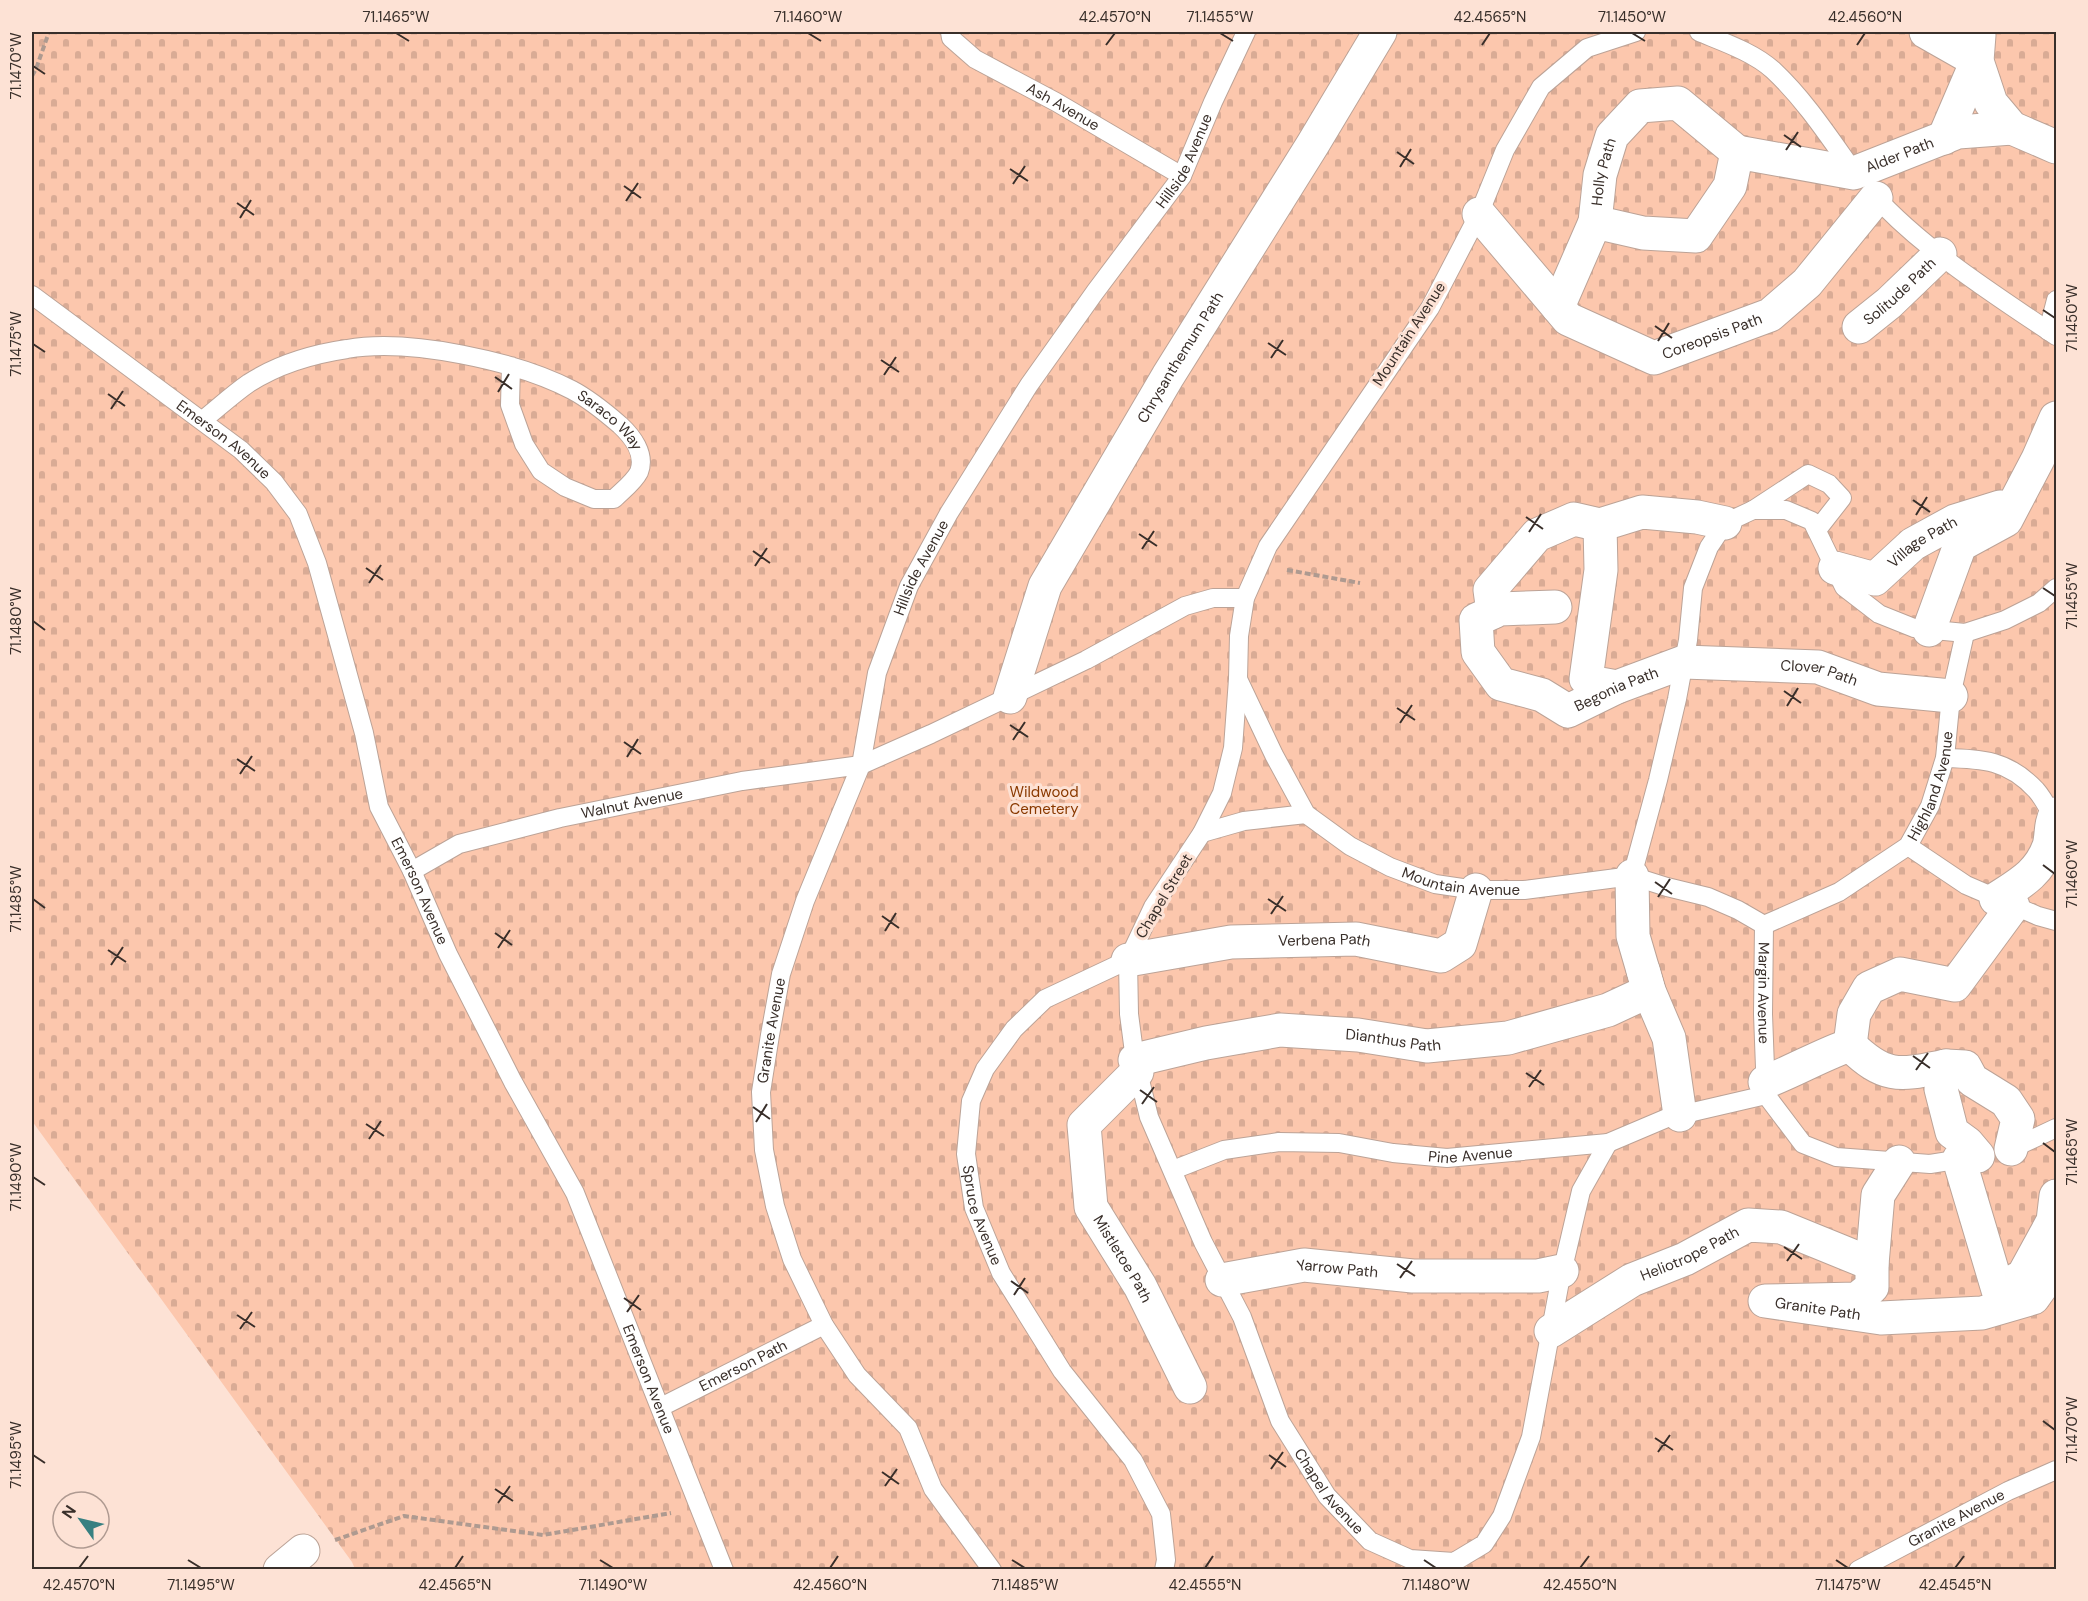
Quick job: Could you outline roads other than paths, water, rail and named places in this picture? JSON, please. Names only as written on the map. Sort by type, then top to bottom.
[{"type":"street","name":"Chrysanthemum Path","points":[[1010,697],[1045,586],[1168,376],[1380,32]]},
{"type":"street","points":[[1926,32],[1977,46],[1991,103],[2012,128],[2056,147]]},
{"type":"street","name":"Alder Path","points":[[1944,138],[1977,46]]},
{"type":"street","name":"Holly Path","points":[[1558,307],[1595,222],[1600,175],[1612,136],[1640,106],[1678,103],[1737,152],[1854,173]]},
{"type":"street","name":"Alder Path","points":[[1854,173],[1958,132],[2012,128]]},
{"type":"street","name":"Holly Path","points":[[1595,222],[1643,233],[1696,236],[1730,186],[1737,152]]},
{"type":"street","name":"Coreopsis Path","points":[[1479,214],[1568,319],[1654,358],[1770,315],[1807,283],[1876,198]]},
{"type":"street","name":"Solitude Path","points":[[1859,327],[1889,303],[1940,254]]},
{"type":"street","name":"Village Path","points":[[1929,630],[1960,545],[2006,520],[2056,418]]},
{"type":"street","name":"Village Path","points":[[1835,568],[1875,579],[1913,544],[1955,521],[2016,502]]},
{"type":"street","points":[[1555,606],[1500,609],[1493,612],[1490,591],[1537,535],[1574,519],[1600,525],[1642,512],[1697,517],[1739,517]]},
{"type":"street","points":[[1600,525],[1601,570],[1586,679],[1617,687]]},
{"type":"street","name":"Begonia Path","points":[[1493,612],[1476,620],[1478,652],[1501,684],[1542,695],[1568,711],[1617,687],[1684,662]]},
{"type":"street","name":"Clover Path","points":[[1684,662],[1818,667],[1878,689],[1951,696]]},
{"type":"street","points":[[1850,1045],[1854,1014],[1869,988],[1900,974],[1955,985],[2005,903],[2033,874],[2049,847],[2056,818]]},
{"type":"street","points":[[1632,876],[1633,936],[1649,991],[1669,1038],[1680,1115]]},
{"type":"street","name":"Verbena Path","points":[[1128,960],[1231,942],[1356,939],[1441,956],[1460,944],[1476,890]]},
{"type":"street","name":"Dianthus Path","points":[[1136,1066],[1206,1043],[1280,1030],[1358,1035],[1427,1046],[1508,1038],[1608,1010],[1649,991]]},
{"type":"street","points":[[1850,1045],[1863,1058],[1885,1071],[1910,1073],[1946,1066],[1965,1066],[1972,1080],[2006,1101],[2018,1119],[2011,1149]]},
{"type":"street","points":[[1765,1089],[1786,1074],[1826,1053],[1850,1045]]},
{"type":"street","name":"Mistletoe Path","points":[[1136,1066],[1084,1125],[1091,1207],[1140,1286],[1190,1388]]},
{"type":"street","points":[[1946,1066],[1941,1089],[1952,1132],[1966,1143],[1998,1290],[2023,1276],[2054,1221],[2056,1196]]},
{"type":"street","name":"Granite Path","points":[[1899,1162],[1878,1195],[1872,1287],[1857,1299],[1765,1301],[1881,1318],[1982,1313],[2033,1298],[2056,1266]]},
{"type":"street","name":"Heliotrope Path","points":[[1551,1331],[1632,1280],[1685,1259],[1748,1225],[1782,1227],[1872,1264]]},
{"type":"street","name":"Yarrow Path","points":[[1222,1280],[1304,1265],[1413,1276],[1538,1276],[1562,1271]]},
{"type":"lane","name":"Ash Avenue","points":[[950,32],[951,38],[975,59],[1056,102],[1182,176]]},
{"type":"lane","name":"Hillside Avenue","points":[[861,765],[877,673],[909,586],[950,513],[1029,385],[1182,176],[1246,32]]},
{"type":"lane","name":"Mountain Avenue","points":[[1202,833],[1222,793],[1233,748],[1239,636],[1245,598],[1268,546],[1430,308],[1479,214],[1505,150],[1541,87],[1587,48],[1636,32]]},
{"type":"lane","points":[[1699,32],[1738,48],[1772,69],[1816,118],[1854,173],[1891,214],[1940,254],[2052,334],[2056,300]]},
{"type":"lane","name":"Emerson Avenue","points":[[32,295],[241,450],[274,482],[298,514],[317,563],[337,635],[364,733],[379,807],[412,871],[448,954],[513,1082],[575,1193],[662,1407],[724,1569]]},
{"type":"lane","name":"Saraco Way","points":[[203,420],[249,383],[292,362],[347,348],[391,346],[440,351],[511,366],[572,390],[606,412],[630,434],[640,453],[639,472],[614,499],[594,499],[565,487],[541,471],[524,444],[510,405],[511,366]]},
{"type":"lane","points":[[1632,876],[1658,780],[1684,662],[1693,588],[1709,547],[1739,517],[1808,474],[1829,484],[1842,498],[1817,530]]},
{"type":"lane","points":[[1739,517],[1786,510],[1812,521],[1844,587],[1879,615],[1914,628],[1965,633],[2005,620],[2030,608],[2056,588]]},
{"type":"lane","points":[[861,765],[1086,660],[1185,606],[1213,598],[1245,598]]},
{"type":"lane","name":"Highland Avenue","points":[[1764,925],[1839,892],[1908,846],[1930,806],[1945,758],[1951,696],[1965,633]]},
{"type":"lane","name":"Mountain Avenue","points":[[1238,679],[1274,755],[1306,813],[1350,846],[1390,867],[1435,884],[1476,890],[1524,890],[1632,876]]},
{"type":"lane","points":[[1945,758],[1981,759],[2015,772],[2037,791],[2056,818]]},
{"type":"lane","name":"Walnut Avenue","points":[[412,871],[459,844],[560,818],[742,781],[861,765]]},
{"type":"lane","name":"Granite Avenue","points":[[861,765],[805,901],[781,974],[761,1092],[764,1150],[775,1206],[792,1259],[824,1325],[857,1375],[908,1428],[933,1489],[992,1569]]},
{"type":"lane","points":[[1202,833],[1244,821],[1306,813]]},
{"type":"lane","name":"Chapel Street","points":[[1128,960],[1153,907],[1202,833]]},
{"type":"lane","points":[[1908,846],[1966,885],[2005,903],[2056,921]]},
{"type":"lane","name":"Margin Avenue","points":[[1632,876],[1708,897],[1764,925],[1762,1014],[1765,1089]]},
{"type":"lane","name":"Chapel Avenue","points":[[1128,960],[1129,1014],[1136,1066],[1149,1117],[1203,1242],[1242,1317],[1280,1420],[1327,1496],[1370,1542],[1410,1559],[1454,1562],[1484,1544],[1502,1516],[1531,1437],[1562,1271],[1581,1191],[1608,1143]]},
{"type":"lane","name":"Spruce Avenue","points":[[1128,960],[1045,999],[1014,1029],[985,1068],[971,1101],[966,1154],[974,1208],[1001,1274],[1062,1371],[1133,1460],[1161,1514],[1166,1560],[1164,1569]]},
{"type":"lane","points":[[1765,1089],[1803,1144],[1836,1157],[1930,1164],[2011,1149],[2056,1128]]},
{"type":"lane","name":"Pine Avenue","points":[[1173,1170],[1224,1150],[1279,1142],[1339,1143],[1394,1153],[1447,1158],[1608,1143],[1668,1118],[1765,1089]]},
{"type":"lane","name":"Emerson Path","points":[[662,1407],[824,1325]]},
{"type":"lane","name":"Granite Avenue","points":[[1858,1569],[2008,1491],[2056,1470]]},
{"type":"park label","name":"Wildwood Cemetery","points":[[1044,800]]}]
